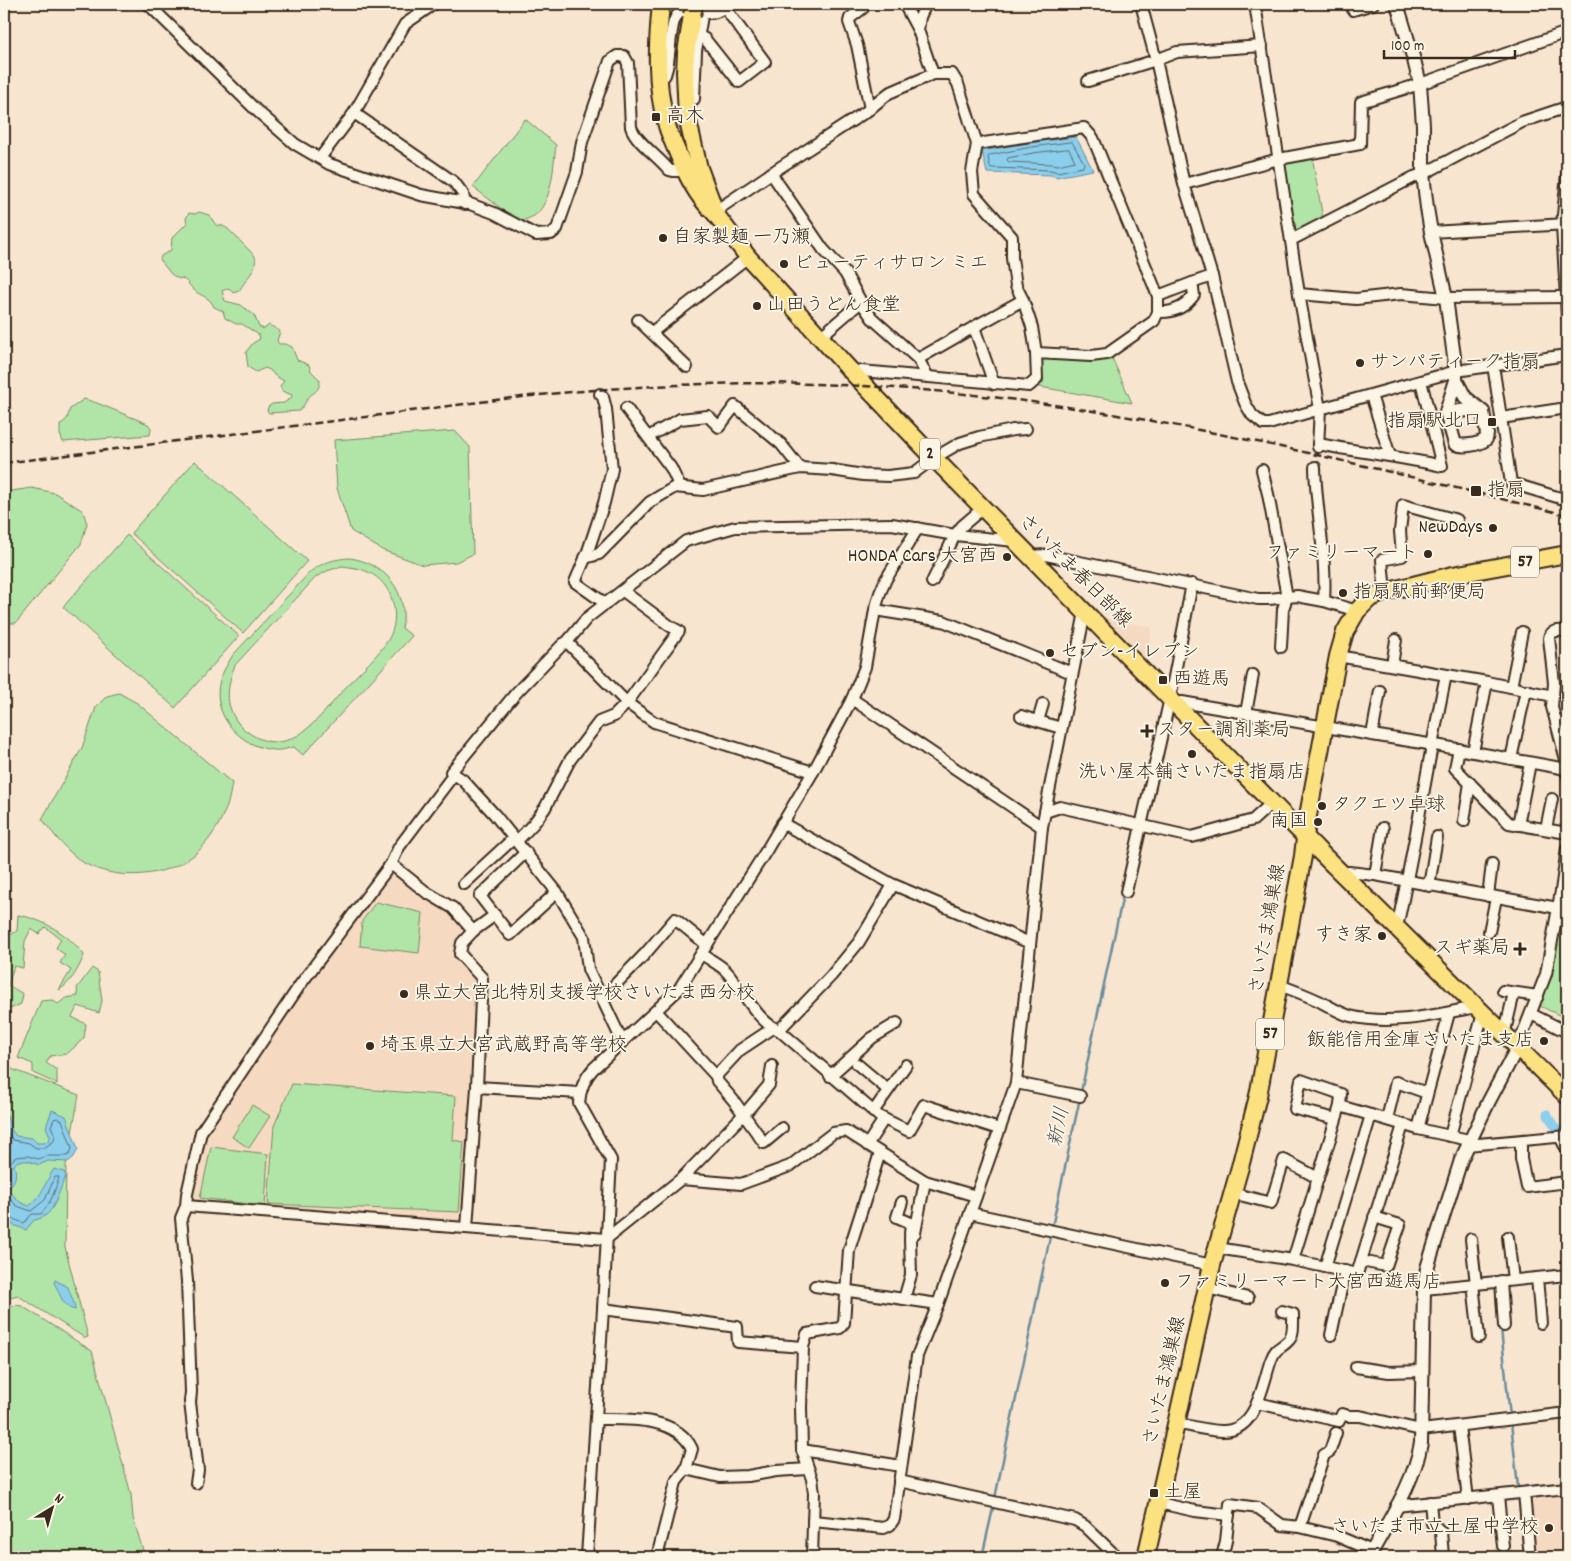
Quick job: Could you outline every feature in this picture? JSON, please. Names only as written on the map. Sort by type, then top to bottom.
[{"type":"main road","points":[[661,4],[659,82],[662,108],[666,124],[692,170]]},
{"type":"main road","points":[[692,170],[685,72],[686,53],[697,8]]},
{"type":"main road","name":"さいたま春日部線","points":[[692,170],[704,203],[714,212],[748,257],[850,370],[1305,836],[1567,1096]]},
{"type":"main road","name":"さいたま鴻巣線","points":[[1146,1557],[1216,1248],[1258,1096],[1280,985],[1324,727],[1338,656],[1345,632],[1357,611],[1369,600],[1385,592],[1453,575],[1567,554]]},
{"type":"street","points":[[148,4],[256,110],[296,144],[329,164],[421,195],[465,204],[494,213],[536,235],[551,234],[557,229],[577,172],[582,142],[610,61],[617,56],[624,56],[628,63],[631,127],[634,137],[646,146],[669,170],[692,170]]},
{"type":"street","points":[[320,158],[354,113],[404,24],[434,4]]},
{"type":"street","points":[[904,4],[918,30],[933,74]]},
{"type":"street","points":[[918,30],[920,17],[926,4]]},
{"type":"street","points":[[1141,4],[1156,60],[1184,184],[1212,276],[1237,382],[1252,415],[1263,424],[1269,424],[1421,381],[1456,376],[1493,365],[1567,355]]},
{"type":"street","points":[[1255,4],[1291,240],[1320,409],[1318,446],[1404,457],[1442,466],[1421,381]]},
{"type":"street","points":[[1351,4],[1353,10],[1373,4]]},
{"type":"street","points":[[1397,4],[1420,84],[1423,125],[1423,174],[1431,232],[1446,298],[1456,376],[1465,397],[1483,412],[1487,434],[1486,439],[1482,442],[1459,446],[1454,444],[1447,408],[1456,376]]},
{"type":"street","points":[[864,5],[850,18],[849,22],[857,45],[870,109]]},
{"type":"street","points":[[659,82],[665,75],[667,68],[674,20],[680,12],[697,8],[713,13],[727,6],[765,62],[739,82],[706,39],[698,35]]},
{"type":"street","points":[[666,124],[681,122],[694,107],[694,78],[698,35],[697,8]]},
{"type":"street","points":[[1184,184],[1279,159],[1360,144],[1361,102],[1420,84],[1567,32]]},
{"type":"street","points":[[1088,81],[1176,52],[1262,46]]},
{"type":"street","points":[[714,212],[870,109],[890,93],[933,74],[952,74],[958,84],[977,144],[972,172],[974,194],[1012,237],[1012,258],[1016,286],[1032,327],[1037,379],[1029,386],[850,370]]},
{"type":"street","points":[[1291,240],[1522,122],[1567,107]]},
{"type":"street","points":[[354,113],[454,182],[463,194],[465,204]]},
{"type":"street","points":[[977,144],[1084,128],[1093,138],[1158,296],[1158,312],[1154,321],[1106,354],[1091,356],[1036,353]]},
{"type":"street","points":[[771,173],[823,249],[845,273],[872,318],[918,359],[928,377]]},
{"type":"street","points":[[1567,177],[1565,224],[1567,315]]},
{"type":"street","points":[[1431,232],[1565,224]]},
{"type":"street","points":[[652,332],[748,257]]},
{"type":"street","points":[[1158,296],[1212,276]]},
{"type":"street","points":[[1158,312],[1168,313],[1188,304],[1194,295],[1192,283]]},
{"type":"street","points":[[1300,294],[1356,299],[1401,294],[1446,298],[1566,297]]},
{"type":"street","points":[[918,359],[1023,300]]},
{"type":"street","points":[[820,336],[861,302]]},
{"type":"street","points":[[638,320],[687,367]]},
{"type":"street","points":[[974,327],[994,384]]},
{"type":"street","points":[[1493,365],[1511,483],[1567,500]]},
{"type":"street","points":[[600,394],[603,397],[606,409],[612,469],[604,503],[575,582],[606,604]]},
{"type":"street","points":[[1371,395],[1390,456]]},
{"type":"street","points":[[648,437],[680,418],[708,416],[718,427],[735,406],[781,444],[800,468]]},
{"type":"street","points":[[626,408],[671,468],[680,487]]},
{"type":"street","points":[[1501,418],[1567,408]]},
{"type":"street","points":[[1448,418],[1453,412],[1472,409],[1483,412]]},
{"type":"street","points":[[585,558],[599,554],[650,502],[675,487],[703,490],[800,468],[832,470],[863,475],[888,476],[914,473],[934,458],[960,443],[978,437],[1026,429]]},
{"type":"street","points":[[1315,467],[1324,601]]},
{"type":"street","points":[[1262,470],[1287,597],[1284,609],[1281,647]]},
{"type":"street","points":[[1385,592],[1382,560],[1402,556],[1400,531],[1403,505],[1458,520]]},
{"type":"street","points":[[932,582],[955,535],[962,526],[983,508]]},
{"type":"street","points":[[622,1042],[588,969],[584,937],[557,892],[515,839],[462,780],[451,772],[490,723],[522,687],[567,642],[587,618],[686,541],[735,527],[892,524],[955,535],[1015,541]]},
{"type":"street","points":[[587,1557],[611,1160],[579,1103],[580,1093],[586,1077],[679,989],[813,772],[852,699],[865,667],[874,610],[886,579],[918,528]]},
{"type":"street","points":[[1030,556],[1046,555],[1258,598],[1270,599],[1297,596],[1324,601],[1357,611]]},
{"type":"street","points":[[1126,892],[1173,701],[1192,584]]},
{"type":"street","points":[[623,591],[679,631],[629,704]]},
{"type":"street","points":[[874,610],[943,621],[1072,673]]},
{"type":"street","points":[[814,1521],[884,1528],[890,1525],[894,1519],[917,1356],[938,1304],[1016,1082],[1042,827],[1085,612]]},
{"type":"street","points":[[1173,701],[1431,744],[1530,763],[1567,766],[1562,720],[1552,707],[1554,683],[1548,638],[1554,631],[1567,631]]},
{"type":"street","points":[[464,884],[534,823],[545,808],[570,760],[599,722],[614,716],[629,704],[682,632]]},
{"type":"street","points":[[1511,687],[1522,632]]},
{"type":"street","points":[[1392,665],[1396,640]]},
{"type":"street","points":[[567,642],[629,704],[654,722],[813,772]]},
{"type":"street","points":[[1338,656],[1487,682],[1553,696]]},
{"type":"street","points":[[1246,713],[1253,675]]},
{"type":"street","points":[[1397,927],[1407,882],[1431,744],[1446,675]]},
{"type":"street","points":[[1473,752],[1487,682]]},
{"type":"street","points":[[1511,759],[1526,690]]},
{"type":"street","points":[[1372,735],[1380,691]]},
{"type":"street","points":[[852,699],[1042,827]]},
{"type":"street","points":[[1038,721],[1043,704]]},
{"type":"street","points":[[1021,716],[1062,728]]},
{"type":"street","points":[[1459,750],[1455,768],[1509,824],[1567,832]]},
{"type":"street","points":[[1518,825],[1530,763]]},
{"type":"street","points":[[196,1483],[198,1470],[190,1402],[192,1392],[187,1280],[181,1218],[186,1206],[201,1132],[300,985],[391,864],[399,846],[454,774]]},
{"type":"street","points":[[1464,821],[1470,783]]},
{"type":"street","points":[[1546,829],[1552,799]]},
{"type":"street","points":[[1045,812],[1060,806],[1192,837],[1253,820],[1273,802]]},
{"type":"street","points":[[782,823],[893,885],[1030,943]]},
{"type":"street","points":[[1375,875],[1383,828]]},
{"type":"street","points":[[1429,886],[1437,837]]},
{"type":"street","points":[[1222,1557],[1226,1541],[1230,1504],[1258,1508],[1282,1525],[1300,1527],[1337,1536],[1371,1554],[1415,1467],[1421,1443],[1424,1288],[1428,1268],[1455,1175],[1468,1143],[1517,1048],[1546,974],[1558,908],[1564,891],[1567,848]]},
{"type":"street","points":[[526,852],[480,896],[510,935],[557,892]]},
{"type":"street","points":[[391,864],[426,892],[453,908],[473,931]]},
{"type":"street","points":[[1489,932],[1492,864]]},
{"type":"street","points":[[1342,873],[1375,875],[1558,908]]},
{"type":"street","points":[[716,1076],[740,1050],[776,1029],[831,976],[859,942],[893,885]]},
{"type":"street","points":[[467,1228],[477,1087],[482,978],[460,954],[462,943],[473,931],[495,915]]},
{"type":"street","points":[[602,998],[645,954],[675,919],[707,945]]},
{"type":"street","points":[[702,954],[726,971],[761,1017],[873,1112],[884,1119],[909,1131],[924,1105],[999,1130]]},
{"type":"street","points":[[1280,985],[1313,998],[1340,1012],[1368,1019],[1410,1019],[1480,1010],[1450,1136]]},
{"type":"street","points":[[1504,1035],[1509,992],[1538,996]]},
{"type":"street","points":[[656,1011],[716,1076],[717,1081],[734,1101],[764,1144],[782,1128]]},
{"type":"street","points":[[1418,1129],[1449,1013]]},
{"type":"street","points":[[1531,1014],[1567,1032]]},
{"type":"street","points":[[830,1076],[872,1038],[897,1022]]},
{"type":"street","points":[[857,1064],[888,1090]]},
{"type":"street","points":[[873,1112],[906,1065]]},
{"type":"street","points":[[186,1206],[606,1239],[682,1179],[769,1085],[772,1066]]},
{"type":"street","points":[[1293,1260],[1340,1106],[1341,1094],[1301,1080],[1294,1109],[1336,1119]]},
{"type":"street","points":[[1016,1082],[1080,1096]]},
{"type":"street","points":[[1387,1120],[1396,1082],[1428,1093]]},
{"type":"street","points":[[477,1087],[580,1093]]},
{"type":"street","points":[[1340,1106],[1403,1125],[1450,1136],[1468,1143],[1522,1141],[1564,1136],[1567,1150]]},
{"type":"street","points":[[1325,1267],[1371,1115]]},
{"type":"street","points":[[867,1145],[884,1119]]},
{"type":"street","points":[[1216,1248],[1293,1260],[1357,1274],[1403,1125]]},
{"type":"street","points":[[682,1179],[741,1184],[790,1166],[833,1133],[846,1131],[925,1181],[976,1196]]},
{"type":"street","points":[[1522,1141],[1521,1159],[1527,1187],[1567,1182]]},
{"type":"street","points":[[812,1557],[814,1493],[802,1450],[803,1347],[807,1334],[840,1328],[844,1323],[849,1250],[880,1153]]},
{"type":"street","points":[[1232,1193],[1271,1203],[1284,1160],[1318,1178]]},
{"type":"street","points":[[910,1238],[915,1233],[925,1181]]},
{"type":"street","points":[[902,1202],[897,1217],[911,1223],[912,1275],[904,1299]]},
{"type":"street","points":[[970,1213],[1212,1265]]},
{"type":"street","points":[[1360,1261],[1386,1266],[1400,1225],[1374,1217]]},
{"type":"street","points":[[1508,1237],[1513,1280]]},
{"type":"street","points":[[1471,1239],[1478,1337]]},
{"type":"street","points":[[1331,1335],[1345,1271]]},
{"type":"street","points":[[1424,1288],[1567,1275]]},
{"type":"street","points":[[1537,1278],[1541,1323]]},
{"type":"street","points":[[1501,1281],[1504,1326]]},
{"type":"street","points":[[815,1286],[938,1304]]},
{"type":"street","points":[[1207,1288],[1248,1298]]},
{"type":"street","points":[[603,1308],[738,1327],[738,1342],[803,1347]]},
{"type":"street","points":[[1176,1423],[1222,1431],[1233,1430],[1242,1426],[1257,1403],[1276,1350],[1289,1340],[1293,1314],[1282,1310]]},
{"type":"street","points":[[1356,1367],[1388,1372],[1422,1371]]},
{"type":"street","points":[[1257,1403],[1339,1421],[1342,1414],[1360,1416],[1421,1430],[1567,1414]]},
{"type":"street","points":[[596,1419],[635,1419],[677,1431],[688,1441],[692,1449],[686,1469],[676,1482],[657,1557]]},
{"type":"street","points":[[1459,1426],[1468,1499]]},
{"type":"street","points":[[1300,1527],[1324,1455],[1330,1451],[1336,1432]]},
{"type":"street","points":[[802,1450],[901,1466]]},
{"type":"street","points":[[686,1469],[720,1476],[748,1476],[776,1471],[808,1470]]},
{"type":"street","points":[[899,1481],[1075,1520],[1085,1526],[1117,1557]]},
{"type":"street","points":[[1396,1506],[1567,1488]]},
{"type":"street","points":[[1524,1493],[1530,1557]]},
{"type":"street","points":[[1498,1496],[1504,1546]]},
{"type":"street","points":[[1430,1502],[1432,1523],[1441,1532],[1443,1556]]},
{"type":"street","points":[[1159,1503],[1195,1512],[1229,1515]]},
{"type":"shaded area","points":[[1103,618],[1152,627],[1147,664],[1103,620]]},
{"type":"shaded area","name":"埼玉県立大宮武蔵野高等学校","points":[[394,868],[437,906],[444,906],[468,931],[457,944],[480,979],[463,1222],[193,1203],[190,1193],[208,1129],[285,1013]]},
{"type":"shaded area","name":"さいたま市立土屋中学校","points":[[1567,1495],[1567,1557],[1533,1557],[1527,1499]]},
{"type":"green space","points":[[525,119],[556,145],[553,173],[545,202],[534,216],[519,222],[473,187]]},
{"type":"green space","points":[[1312,156],[1323,219],[1293,235],[1283,162]]},
{"type":"green space","points":[[199,212],[209,215],[216,225],[228,229],[255,256],[253,270],[239,291],[233,293],[229,288],[222,291],[225,301],[241,305],[254,315],[259,327],[264,329],[269,325],[280,331],[277,341],[279,344],[286,344],[292,347],[297,360],[309,365],[311,371],[320,380],[316,391],[308,398],[299,411],[269,413],[267,411],[268,407],[272,404],[284,403],[292,395],[282,391],[280,386],[284,381],[270,370],[265,368],[256,372],[248,367],[246,352],[253,343],[260,339],[259,335],[242,324],[236,324],[225,318],[223,311],[214,307],[210,300],[196,292],[185,280],[171,274],[160,260],[161,256],[171,250],[172,238],[187,223],[186,218],[189,213],[195,214]]},
{"type":"green space","points":[[1041,357],[1099,361],[1112,358],[1132,403],[1040,387]]},
{"type":"green space","points":[[84,399],[148,424],[151,428],[150,435],[63,442],[60,434],[60,425],[67,419],[70,409]]},
{"type":"green space","points":[[455,431],[470,447],[473,554],[456,562],[423,565],[382,550],[351,531],[337,488],[334,440]]},
{"type":"green space","points":[[195,461],[307,561],[243,633],[131,533]]},
{"type":"green space","points":[[32,488],[55,493],[83,511],[87,524],[81,544],[16,623],[4,623],[4,492]]},
{"type":"green space","points":[[127,535],[239,636],[175,708],[63,607]]},
{"type":"green space","points":[[350,558],[374,566],[392,581],[402,603],[402,628],[412,636],[303,755],[294,747],[275,750],[262,748],[251,743],[240,736],[224,717],[218,693],[224,670],[233,655],[311,571],[334,560]],"holes":[[[342,566],[368,572],[377,577],[389,592],[393,602],[394,621],[388,640],[307,729],[288,740],[278,742],[256,737],[238,723],[230,709],[228,695],[235,665],[316,577]]]},
{"type":"green space","points":[[119,693],[137,703],[232,783],[226,810],[218,826],[193,856],[163,870],[136,875],[109,872],[84,863],[66,848],[42,819],[82,748],[96,707],[107,696]]},
{"type":"green space","points":[[376,902],[423,913],[419,953],[360,946],[362,921]]},
{"type":"green space","points":[[1562,907],[1567,909],[1567,1019],[1540,1006],[1550,979]]},
{"type":"green space","points":[[18,915],[36,920],[63,934],[84,955],[74,975],[59,990],[71,970],[60,963],[65,955],[56,948],[61,939],[45,927],[39,934],[31,929],[25,941],[23,968],[14,966],[8,985],[23,994],[21,1004],[8,1010],[4,1021],[4,956],[7,952],[10,935],[17,931]]},
{"type":"green space","points":[[92,968],[98,972],[102,1001],[99,1013],[78,1006],[72,1017],[86,1024],[84,1038],[67,1054],[50,1056],[46,1063],[57,1070],[57,1084],[33,1073],[33,1064],[18,1058],[41,1001],[52,1000],[58,1004],[66,998],[78,996],[77,988]]},
{"type":"green space","points":[[4,1066],[79,1095],[66,1165],[65,1247],[88,1337],[85,1338],[17,1295],[4,1300]]},
{"type":"green space","points":[[292,1084],[456,1096],[453,1140],[464,1142],[459,1212],[268,1204],[274,1126]]},
{"type":"green space","points":[[252,1105],[270,1116],[249,1148],[232,1137]]},
{"type":"green space","points":[[211,1147],[268,1154],[265,1206],[200,1198]]},
{"type":"green space","points":[[16,1305],[22,1306],[92,1351],[131,1494],[133,1518],[145,1557],[4,1557],[4,1310]]},
{"type":"water","points":[[1076,137],[1093,170],[1056,177],[1051,175],[987,173],[982,151],[1032,142]]},
{"type":"water","points":[[52,1110],[66,1116],[78,1149],[74,1157],[68,1162],[48,1161],[39,1165],[28,1161],[18,1161],[14,1165],[16,1174],[13,1182],[9,1187],[4,1187],[4,1113],[7,1115],[10,1128],[16,1136],[32,1138],[37,1143],[44,1143],[50,1139],[46,1127]]},
{"type":"water","points":[[54,1169],[64,1172],[66,1176],[55,1203],[47,1214],[34,1220],[26,1230],[4,1221],[4,1194],[12,1194],[20,1202],[29,1206],[41,1193]]},
{"type":"water","points":[[55,1280],[68,1287],[75,1310],[64,1303],[54,1283]]},
{"type":"waterway","name":"新川","points":[[1081,1092],[1123,895]]},
{"type":"waterway","name":"新川","points":[[1052,1227],[1080,1098]]},
{"type":"waterway","points":[[1547,1114],[1565,1141]]},
{"type":"waterway","name":"新川","points":[[995,1498],[1051,1232]]},
{"type":"waterway","points":[[1501,1329],[1510,1417]]},
{"type":"waterway","points":[[1511,1423],[1518,1487]]},
{"type":"waterway","points":[[1519,1500],[1525,1557]]},
{"type":"waterway","name":"新川","points":[[982,1557],[994,1504]]},
{"type":"railway","points":[[4,463],[545,394],[672,385],[740,383],[841,385],[934,391],[1026,401],[1117,415],[1297,451],[1567,515]]},
{"type":"place","name":"高木","points":[[656,117]]},
{"type":"place","name":"自家製麺 一乃瀬","points":[[663,238]]},
{"type":"place","name":"ビューティサロン ミエ","points":[[784,264]]},
{"type":"place","name":"山田うどん食堂","points":[[757,306]]},
{"type":"place","name":"サンパティーク指扇","points":[[1360,363]]},
{"type":"place","name":"指扇駅北口","points":[[1492,422]]},
{"type":"place","name":"指扇","points":[[1476,491]]},
{"type":"place","name":"NewDays","points":[[1493,528]]},
{"type":"place","name":"ファミリーマート","points":[[1428,554]]},
{"type":"place","name":"HONDA Cars 大宮西","points":[[1007,557]]},
{"type":"place","name":"指扇駅前郵便局","points":[[1343,593]]},
{"type":"place","name":"セブン-イレブン","points":[[1050,653]]},
{"type":"place","name":"西遊馬","points":[[1163,680]]},
{"type":"place","name":"スター調剤薬局","points":[[1147,731]]},
{"type":"place","name":"洗い屋本舗さいたま指扇店","points":[[1192,754]]},
{"type":"place","name":"タクエツ卓球","points":[[1322,806]]},
{"type":"place","name":"南国","points":[[1318,822]]},
{"type":"place","name":"すき家","points":[[1382,936]]},
{"type":"place","name":"スギ薬局","points":[[1520,949]]},
{"type":"place","name":"県立大宮北特別支援学校さいたま西分校","points":[[404,994]]},
{"type":"place","name":"飯能信用金庫さいたま支店","points":[[1544,1041]]},
{"type":"place","name":"埼玉県立大宮武蔵野高等学校","points":[[370,1046]]},
{"type":"place","name":"ファミリーマート大宮西遊馬店","points":[[1165,1283]]},
{"type":"place","name":"土屋","points":[[1154,1493]]},
{"type":"place","name":"さいたま市立土屋中学校","points":[[1549,1528]]}]
